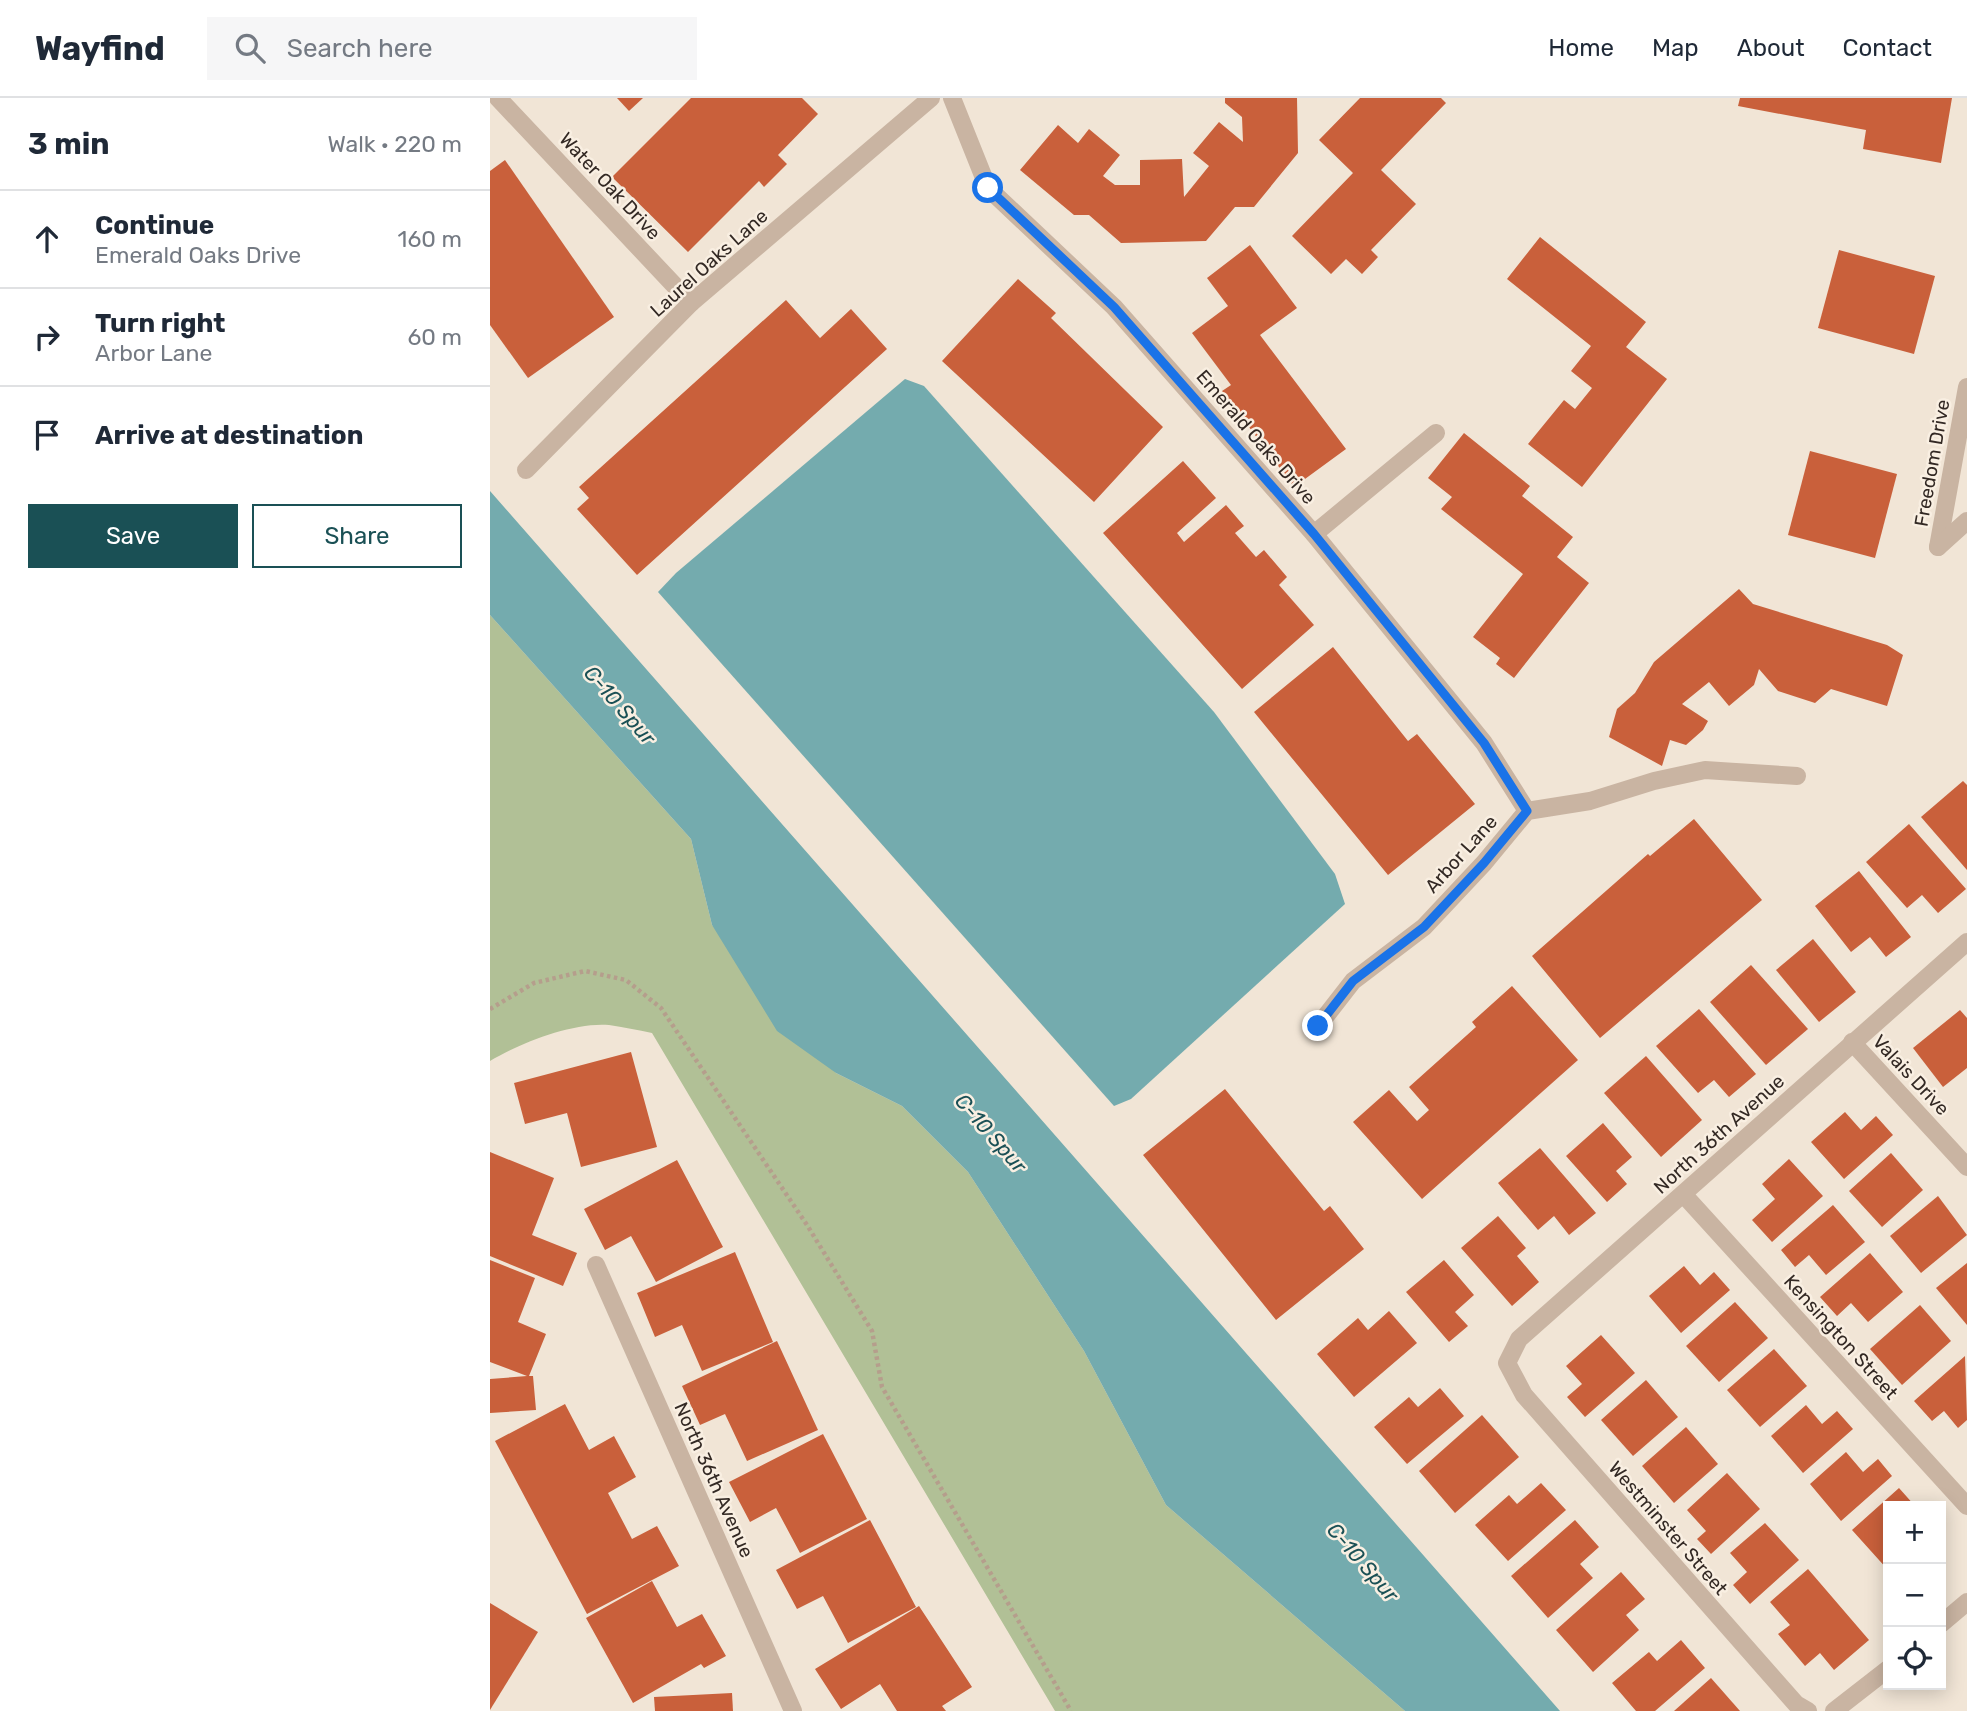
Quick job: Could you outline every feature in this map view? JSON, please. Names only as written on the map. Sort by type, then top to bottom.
[{"type":"street","name":"Water Oak Drive","points":[[498,98],[691,303]]},
{"type":"street","name":"Laurel Oaks Lane","points":[[526,470],[691,303],[931,98]]},
{"type":"street","name":"Emerald Oaks Drive","points":[[952,98],[988,188],[1114,307],[1314,534],[1484,743],[1527,811]]},
{"type":"street","name":"Freedom Drive","points":[[1967,387],[1938,547],[1967,521]]},
{"type":"street","points":[[1314,534],[1436,433]]},
{"type":"street","points":[[1527,811],[1590,802],[1654,781],[1705,770],[1797,776]]},
{"type":"street","name":"Arbor Lane","points":[[1318,1026],[1353,981],[1424,927],[1484,863],[1527,811]]},
{"type":"street","name":"North 36th Avenue","points":[[1507,1363],[1519,1339],[1967,943]]},
{"type":"street","name":"Valais Drive","points":[[1852,1042],[1967,1167]]},
{"type":"street","name":"Kensington Street","points":[[1684,1195],[1967,1506]]},
{"type":"street","name":"North 36th Avenue","points":[[596,1265],[793,1711]]},
{"type":"street","name":"Westminster Street","points":[[1507,1363],[1524,1395],[1796,1704],[1808,1711]]},
{"type":"street","points":[[1946,1621],[1967,1602]]},
{"type":"street","points":[[1834,1711],[1883,1672]]},
{"type":"path","points":[[490,1010],[534,983],[585,971],[626,980],[662,1008],[807,1225],[872,1331],[881,1387],[1071,1711]]},
{"type":"green space","points":[[490,615],[691,839],[712,925],[836,1073],[902,1106],[968,1172],[1084,1351],[1166,1505],[1405,1711],[1055,1711],[652,1033],[609,1025],[579,1027],[531,1041],[490,1061]]},
{"type":"water","points":[[905,379],[924,386],[1214,712],[1335,874],[1345,904],[1131,1099],[1114,1106],[658,592],[676,573]]},
{"type":"water","name":"C-10 Spur","points":[[490,491],[1560,1711],[1405,1711],[1166,1505],[1084,1351],[968,1172],[902,1106],[836,1073],[777,1031],[712,925],[691,839],[490,615]]},
{"type":"building","points":[[617,98],[643,98],[629,111]]},
{"type":"building","points":[[691,98],[802,98],[818,114],[778,155],[787,164],[764,187],[759,181],[688,252],[612,177]]},
{"type":"building","points":[[1225,98],[1297,98],[1298,153],[1254,207],[1235,207],[1206,241],[1121,243],[1089,215],[1074,215],[1020,170],[1058,125],[1078,143],[1089,129],[1120,155],[1103,176],[1115,185],[1140,185],[1140,160],[1182,159],[1184,197],[1209,166],[1193,153],[1219,122],[1243,142],[1242,117],[1225,103]]},
{"type":"building","points":[[1360,98],[1441,98],[1446,103],[1381,170],[1416,204],[1371,250],[1378,257],[1362,274],[1346,259],[1331,274],[1292,236],[1353,173],[1319,140]]},
{"type":"building","points":[[1740,98],[1952,98],[1941,163],[1863,149],[1866,130],[1738,106]]},
{"type":"building","points":[[505,160],[614,317],[528,378],[490,325],[490,171]]},
{"type":"building","points":[[1540,237],[1646,322],[1626,347],[1667,379],[1582,487],[1528,444],[1564,400],[1575,409],[1592,388],[1571,371],[1591,346],[1507,279]]},
{"type":"building","points":[[1250,245],[1297,308],[1260,335],[1346,449],[1294,487],[1222,391],[1231,385],[1192,333],[1228,306],[1207,278]]},
{"type":"building","points":[[1839,250],[1935,276],[1914,354],[1818,328]]},
{"type":"building","points":[[1018,279],[1056,313],[1051,318],[1163,427],[1094,502],[942,361]]},
{"type":"building","points":[[786,300],[820,338],[851,309],[887,349],[637,575],[577,509],[589,498],[579,487]]},
{"type":"building","points":[[1464,433],[1530,486],[1522,496],[1573,537],[1557,557],[1589,583],[1514,678],[1496,664],[1500,658],[1473,637],[1523,574],[1441,509],[1452,497],[1428,478]]},
{"type":"building","points":[[1810,451],[1897,474],[1875,558],[1788,535]]},
{"type":"building","points":[[1183,461],[1216,498],[1177,533],[1184,542],[1226,505],[1244,526],[1235,533],[1256,557],[1264,550],[1287,577],[1279,585],[1314,625],[1242,689],[1103,533]]},
{"type":"building","points":[[1739,589],[1753,604],[1887,645],[1903,655],[1887,706],[1831,689],[1815,703],[1778,691],[1759,669],[1754,685],[1729,706],[1709,682],[1682,704],[1708,721],[1703,730],[1686,745],[1670,740],[1662,766],[1609,737],[1617,709],[1635,693],[1654,662]]},
{"type":"building","points":[[1333,647],[1408,741],[1417,734],[1475,804],[1388,875],[1254,712]]},
{"type":"building","points":[[1963,781],[1967,785],[1967,870],[1921,817]]},
{"type":"building","points":[[1694,819],[1762,900],[1600,1038],[1532,956],[1648,854],[1650,856]]},
{"type":"building","points":[[1909,824],[1966,889],[1938,913],[1922,895],[1907,908],[1866,862]]},
{"type":"building","points":[[1859,871],[1911,937],[1886,957],[1870,937],[1851,952],[1815,906]]},
{"type":"building","points":[[1813,939],[1856,992],[1819,1022],[1776,970]]},
{"type":"building","points":[[1751,965],[1808,1029],[1766,1065],[1710,1002]]},
{"type":"building","points":[[1512,986],[1578,1060],[1422,1199],[1353,1122],[1389,1090],[1417,1121],[1429,1110],[1409,1087],[1476,1027],[1472,1022]]},
{"type":"building","points":[[1699,1009],[1756,1074],[1729,1097],[1714,1080],[1698,1093],[1656,1046]]},
{"type":"building","points":[[1960,1010],[1967,1018],[1967,1068],[1943,1087],[1913,1048]]},
{"type":"building","points":[[631,1052],[657,1147],[581,1167],[567,1113],[525,1124],[514,1083]]},
{"type":"building","points":[[1646,1056],[1702,1120],[1661,1157],[1604,1093]]},
{"type":"building","points":[[1225,1089],[1324,1211],[1330,1206],[1364,1249],[1276,1320],[1143,1155]]},
{"type":"building","points":[[1845,1112],[1861,1130],[1876,1116],[1893,1135],[1844,1179],[1811,1142]]},
{"type":"building","points":[[1603,1123],[1632,1157],[1616,1171],[1627,1184],[1607,1202],[1566,1156]]},
{"type":"building","points":[[1540,1148],[1596,1213],[1569,1235],[1554,1216],[1538,1230],[1498,1183]]},
{"type":"building","points":[[490,1152],[554,1178],[532,1235],[577,1253],[563,1286],[490,1256]]},
{"type":"building","points":[[1891,1153],[1923,1190],[1882,1227],[1849,1191]]},
{"type":"building","points":[[1789,1159],[1823,1196],[1772,1242],[1752,1220],[1775,1199],[1762,1184]]},
{"type":"building","points":[[677,1160],[723,1247],[656,1282],[631,1236],[605,1250],[584,1209]]},
{"type":"building","points":[[1938,1196],[1967,1235],[1921,1273],[1890,1236]]},
{"type":"building","points":[[1833,1205],[1865,1242],[1826,1275],[1809,1255],[1795,1267],[1781,1250]]},
{"type":"building","points":[[1498,1216],[1526,1248],[1517,1256],[1539,1282],[1512,1306],[1461,1248]]},
{"type":"building","points":[[735,1252],[773,1342],[702,1371],[682,1325],[655,1337],[637,1293]]},
{"type":"building","points":[[1870,1253],[1903,1292],[1868,1322],[1851,1303],[1837,1316],[1820,1297]]},
{"type":"building","points":[[490,1260],[535,1278],[518,1322],[546,1334],[529,1376],[533,1376],[536,1410],[490,1413],[490,1379],[527,1376],[490,1362]]},
{"type":"building","points":[[1444,1260],[1474,1295],[1455,1312],[1468,1326],[1449,1342],[1406,1292]]},
{"type":"building","points":[[1967,1263],[1967,1325],[1936,1288]]},
{"type":"building","points":[[1684,1266],[1700,1285],[1714,1272],[1730,1290],[1681,1333],[1649,1296]]},
{"type":"building","points":[[1735,1302],[1768,1338],[1719,1382],[1686,1346]]},
{"type":"building","points":[[1920,1305],[1951,1341],[1902,1385],[1870,1349]]},
{"type":"building","points":[[1389,1311],[1417,1343],[1354,1397],[1317,1354],[1358,1318],[1368,1330]]},
{"type":"building","points":[[1601,1335],[1635,1373],[1585,1417],[1567,1397],[1582,1384],[1566,1366]]},
{"type":"building","points":[[777,1341],[818,1430],[747,1461],[725,1414],[700,1425],[682,1386]]},
{"type":"building","points":[[1774,1349],[1807,1386],[1760,1427],[1727,1390]]},
{"type":"building","points":[[1965,1356],[1967,1420],[1958,1428],[1944,1411],[1932,1421],[1914,1401]]},
{"type":"building","points":[[1646,1380],[1678,1417],[1633,1456],[1601,1420]]},
{"type":"building","points":[[1440,1388],[1464,1416],[1407,1464],[1374,1427],[1409,1397],[1418,1407]]},
{"type":"building","points":[[565,1404],[589,1450],[614,1436],[636,1477],[608,1493],[632,1539],[657,1526],[679,1566],[587,1614],[495,1441]]},
{"type":"building","points":[[1806,1405],[1822,1424],[1837,1411],[1853,1429],[1803,1473],[1771,1436]]},
{"type":"building","points":[[1482,1415],[1519,1457],[1455,1513],[1419,1471]]},
{"type":"building","points":[[1686,1427],[1718,1464],[1674,1503],[1642,1466]]},
{"type":"building","points":[[823,1434],[867,1519],[800,1553],[776,1508],[750,1522],[729,1482]]},
{"type":"building","points":[[1846,1452],[1863,1472],[1878,1459],[1892,1476],[1841,1521],[1810,1484]]},
{"type":"building","points":[[1727,1473],[1760,1509],[1711,1554],[1697,1539],[1706,1531],[1687,1510]]},
{"type":"building","points":[[1541,1483],[1566,1510],[1508,1561],[1475,1525],[1509,1495],[1517,1504]]},
{"type":"building","points":[[1899,1488],[1911,1501],[1884,1501]]},
{"type":"building","points":[[1883,1502],[1883,1564],[1852,1530]]},
{"type":"building","points":[[870,1520],[916,1607],[848,1643],[823,1596],[797,1609],[776,1570]]},
{"type":"building","points":[[1575,1520],[1599,1547],[1580,1564],[1593,1578],[1548,1618],[1511,1576]]},
{"type":"building","points":[[1765,1523],[1799,1560],[1750,1604],[1733,1585],[1747,1572],[1730,1553]]},
{"type":"building","points":[[1808,1569],[1869,1640],[1834,1670],[1820,1653],[1805,1666],[1778,1634],[1790,1625],[1770,1602]]},
{"type":"building","points":[[1621,1572],[1645,1599],[1626,1615],[1639,1630],[1593,1672],[1556,1630]]},
{"type":"building","points":[[652,1581],[677,1627],[702,1614],[726,1656],[704,1668],[701,1664],[633,1703],[586,1618]]},
{"type":"building","points":[[490,1603],[538,1632],[490,1710]]},
{"type":"building","points":[[919,1606],[972,1687],[942,1706],[946,1711],[897,1711],[880,1684],[841,1709],[815,1669]]},
{"type":"building","points":[[1681,1640],[1705,1668],[1655,1711],[1636,1711],[1612,1683],[1649,1652],[1657,1661]]},
{"type":"building","points":[[1711,1678],[1740,1711],[1674,1711]]},
{"type":"building","points":[[732,1693],[733,1711],[655,1711],[654,1697]]},
{"type":"route","points":[[988,188],[1114,307],[1314,534],[1484,743],[1527,811],[1484,863],[1424,927],[1353,981],[1318,1026]]}]
